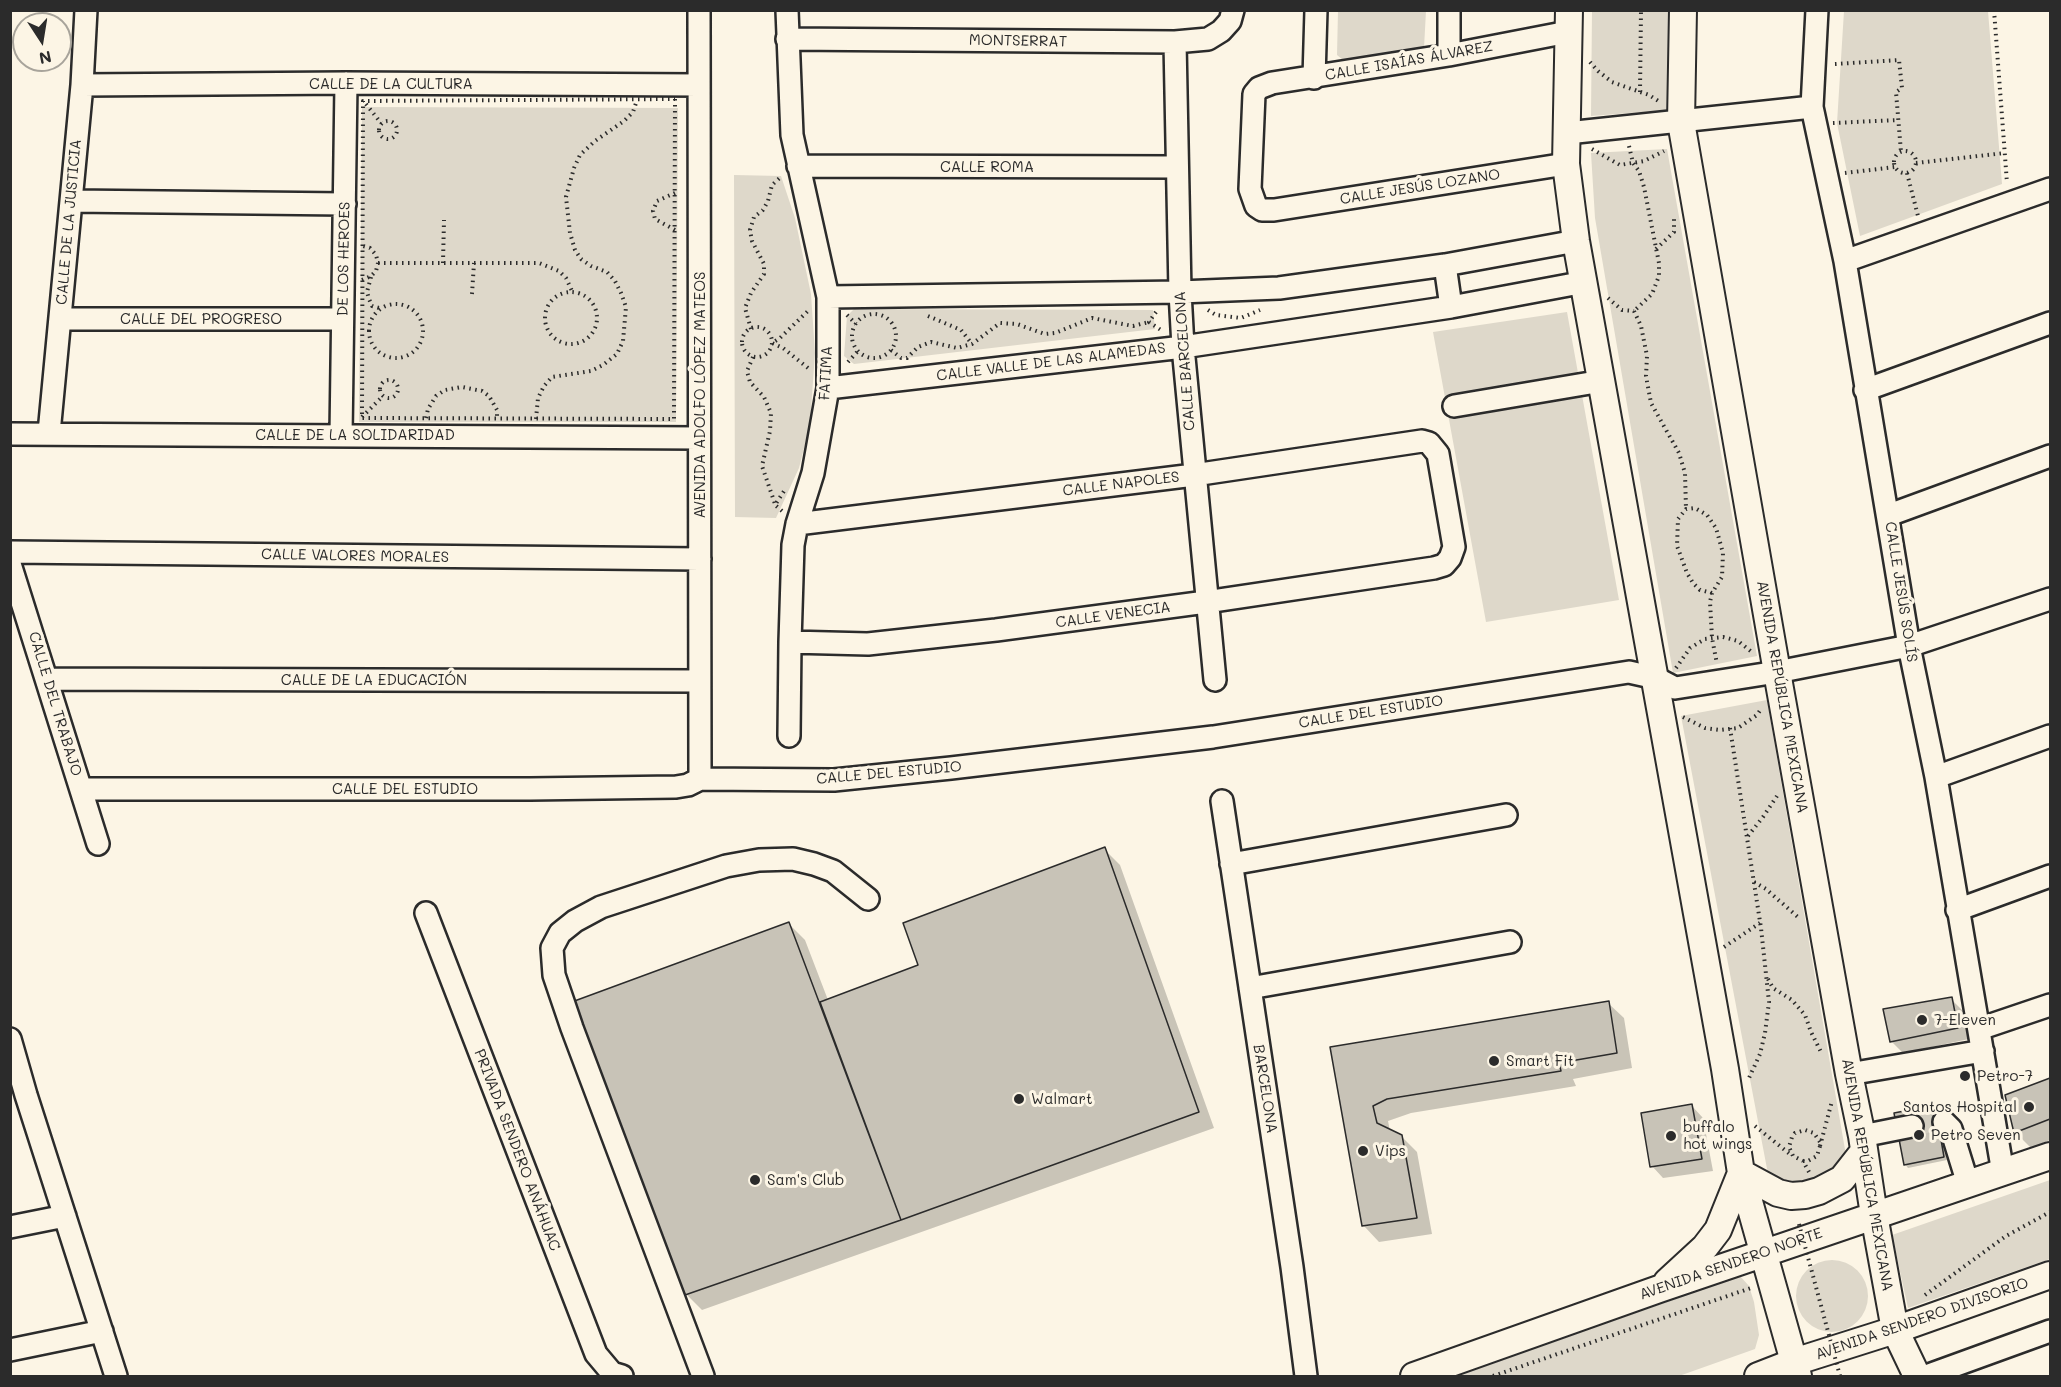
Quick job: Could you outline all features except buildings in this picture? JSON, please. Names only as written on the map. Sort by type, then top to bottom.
[{"type":"main road","name":"AVENIDA REPÚBLICA MEXICANA","points":[[1683,10],[1673,116],[1777,672],[1895,1330],[1917,1377]]},
{"type":"main road","points":[[1568,21],[1566,164],[1576,241],[1602,381],[1665,675],[1741,1173],[1796,1369],[1758,1377]]},
{"type":"main road","points":[[1741,1173],[1778,1193],[1791,1196],[1805,1195],[1819,1191],[1842,1179],[1863,1143]]},
{"type":"main road","name":"AVENIDA SENDERO NORTE","points":[[1414,1377],[1659,1289],[2050,1156]]},
{"type":"main road","points":[[1659,1289],[1705,1247],[1718,1230],[1741,1173]]},
{"type":"main road","name":"AVENIDA SENDERO DIVISORIO","points":[[1796,1369],[1895,1330],[2050,1275]]},
{"type":"street","name":"CALLE DE LA JUSTICIA","points":[[49,433],[82,85],[86,10]]},
{"type":"street","name":"AVENIDA ADOLFO LÓPEZ MATEOS","points":[[699,10],[700,779]]},
{"type":"street","name":"FATIMA","points":[[787,10],[792,135],[819,308],[828,388],[813,473],[797,524],[794,545],[789,736]]},
{"type":"street","name":"MONTSERRAT","points":[[788,39],[1175,42],[1208,39],[1221,31],[1230,21],[1233,10]]},
{"type":"street","points":[[1314,78],[1316,10]]},
{"type":"street","points":[[1449,10],[1449,55]]},
{"type":"street","name":"CALLE JESÚS SOLÍS","points":[[1817,10],[1822,109],[1865,390],[1909,646],[1936,777],[2003,1173]]},
{"type":"street","name":"CALLE ISAÍAS ÁLVAREZ","points":[[1274,210],[1262,210],[1256,206],[1250,189],[1254,94],[1259,88],[1265,85],[1449,55],[1568,21]]},
{"type":"street","name":"CALLE BARCELONA","points":[[1175,42],[1183,347],[1215,680]]},
{"type":"street","name":"CALLE DE LA CULTURA","points":[[82,85],[346,83],[699,85]]},
{"type":"street","name":"DE LOS HEROES","points":[[340,435],[346,83]]},
{"type":"street","points":[[1567,133],[1673,116],[1822,109]]},
{"type":"street","name":"CALLE JESÚS LOZANO","points":[[1274,210],[1566,164]]},
{"type":"street","name":"CALLE ROMA","points":[[798,166],[1177,167]]},
{"type":"street","points":[[1845,261],[2050,189]]},
{"type":"street","points":[[70,201],[345,204]]},
{"type":"street","points":[[819,308],[1279,288],[1444,265],[1576,241]]},
{"type":"street","points":[[1444,265],[1451,307]]},
{"type":"street","name":"CALLE VALLE DE LAS ALAMEDAS","points":[[828,388],[1183,347],[1451,307],[1585,282]]},
{"type":"street","name":"CALLE DEL PROGRESO","points":[[60,319],[342,319]]},
{"type":"street","points":[[1865,390],[2050,324]]},
{"type":"street","points":[[1454,406],[1602,381]]},
{"type":"street","name":"CALLE DE LA SOLIDARIDAD","points":[[10,434],[699,438]]},
{"type":"street","name":"CALLE NAPOLES","points":[[797,524],[1194,475],[1422,441],[1429,442],[1438,454],[1454,547],[1450,558],[1444,565],[1434,568]]},
{"type":"street","points":[[1888,515],[2050,456]]},
{"type":"street","name":"CALLE VALORES MORALES","points":[[10,552],[700,559]]},
{"type":"street","name":"CALLE DEL TRABAJO","points":[[10,564],[99,844]]},
{"type":"street","name":"CALLE VENECIA","points":[[790,642],[868,644],[996,630],[1434,568]]},
{"type":"street","name":"CALLE DEL ESTUDIO","points":[[81,789],[676,787],[700,779],[834,780],[1213,737],[1629,672],[1665,675],[1676,688],[1777,672],[1909,646],[2050,598]]},
{"type":"street","name":"CALLE DE LA EDUCACIÓN","points":[[48,679],[699,681]]},
{"type":"street","points":[[1936,777],[2050,736]]},
{"type":"street","name":"BARCELONA","points":[[1222,801],[1293,1267],[1306,1377]]},
{"type":"street","points":[[1231,864],[1506,815]]},
{"type":"street","points":[[703,1377],[572,1029],[554,975],[552,948],[560,933],[575,921],[601,907],[726,866],[759,860],[793,859],[814,864],[849,882],[868,899]]},
{"type":"street","points":[[1958,910],[2050,876]]},
{"type":"street","name":"PRIVADA SENDERO ANÁHUAC","points":[[426,913],[596,1354],[612,1373],[622,1377]]},
{"type":"street","points":[[1250,988],[1510,942]]},
{"type":"street","points":[[1979,1029],[2050,1005]]},
{"type":"street","points":[[10,1039],[18,1096],[65,1216],[116,1377]]},
{"type":"street","points":[[1849,1074],[1983,1051]]},
{"type":"street","points":[[1944,1122],[1951,1129],[1968,1184]]},
{"type":"street","points":[[1863,1143],[1912,1126]]},
{"type":"street","points":[[10,1227],[65,1216]]},
{"type":"street","points":[[10,1350],[102,1331]]},
{"type":"street","points":[[1926,1377],[2050,1331]]},
{"type":"path","points":[[1640,92],[1641,10]]},
{"type":"path","points":[[1994,10],[2008,189]]},
{"type":"path","points":[[1836,54],[1835,64],[1899,60],[1902,88],[1896,92],[1901,152],[1894,160],[1895,167],[1900,172],[1907,173],[1913,170],[1916,163]]},
{"type":"path","points":[[1587,69],[1587,59],[1612,82],[1640,92],[1662,104],[1673,116]]},
{"type":"path","points":[[536,418],[538,398],[544,386],[552,378],[591,372],[617,354],[624,341],[626,307],[621,293],[607,272],[591,266],[581,259],[575,250],[570,233],[566,197],[580,154],[624,121],[633,112],[637,99]]},
{"type":"path","points":[[362,418],[674,419],[675,230],[675,99],[363,101]]},
{"type":"path","points":[[363,101],[381,123]]},
{"type":"path","points":[[362,418],[363,101]]},
{"type":"path","points":[[1822,109],[1831,123],[1833,133]]},
{"type":"path","points":[[387,120],[396,124],[397,131],[394,136],[388,139],[381,135],[378,130],[381,123],[387,120]]},
{"type":"path","points":[[1831,123],[1898,120]]},
{"type":"path","points":[[1619,147],[1639,145]]},
{"type":"path","points":[[1606,306],[1604,294],[1622,310],[1634,311],[1652,294],[1659,276],[1644,187],[1639,171],[1633,163],[1629,146]]},
{"type":"path","points":[[1601,148],[1589,149],[1620,165],[1644,161],[1670,147]]},
{"type":"path","points":[[1901,152],[1911,154],[1916,163]]},
{"type":"path","points":[[1916,163],[2005,153]]},
{"type":"path","points":[[1841,173],[1895,167]]},
{"type":"path","points":[[1907,173],[1919,220]]},
{"type":"path","points":[[751,329],[745,308],[751,293],[764,274],[764,264],[752,241],[750,230],[754,217],[763,210],[772,185],[779,177],[783,185]]},
{"type":"path","points":[[675,193],[657,201],[653,211],[655,219],[675,230]]},
{"type":"path","points":[[1656,249],[1674,232],[1674,212]]},
{"type":"path","points":[[443,264],[444,220]]},
{"type":"path","points":[[362,280],[376,271],[378,263],[376,255],[370,248],[363,246]]},
{"type":"path","points":[[378,263],[539,263],[546,265],[559,271],[566,278],[572,291],[588,297],[594,303],[598,319],[591,335],[585,340],[568,344],[552,336],[547,328],[546,311],[556,296],[572,291]]},
{"type":"path","points":[[472,294],[474,263]]},
{"type":"path","points":[[371,276],[367,292],[372,306],[380,308],[397,303],[414,310],[419,316],[423,334],[421,343],[408,355],[390,357],[375,348],[369,332],[370,323],[380,308]]},
{"type":"path","points":[[1159,307],[1162,314]]},
{"type":"path","points":[[772,343],[770,334],[758,328],[746,333],[743,342],[746,351],[753,357],[762,357],[772,343],[819,308]]},
{"type":"path","points":[[1634,311],[1641,326],[1647,356],[1646,376],[1651,403],[1679,453],[1685,473],[1686,509],[1678,519],[1677,546],[1693,583],[1700,590],[1712,593]]},
{"type":"path","points":[[888,319],[895,313]]},
{"type":"path","points":[[874,314],[888,319],[896,330],[897,338],[891,351],[878,358],[864,356],[858,351],[852,338],[856,324],[867,315],[874,314]]},
{"type":"path","points":[[926,315],[961,330],[972,344]]},
{"type":"path","points":[[891,351],[901,358],[907,358],[918,347],[931,342],[957,348],[972,344],[1000,323],[1017,324],[1046,334],[1055,333],[1092,318],[1133,326],[1149,322]]},
{"type":"path","points":[[1158,333],[1162,331],[1162,323]]},
{"type":"path","points":[[772,343],[783,348],[812,371],[812,362]]},
{"type":"path","points":[[753,357],[747,371],[750,382],[764,397],[771,413],[770,431],[762,466],[775,505],[797,524]]},
{"type":"path","points":[[387,380],[393,381],[398,386],[396,395],[388,399],[382,396],[380,391],[382,383],[387,380]]},
{"type":"path","points":[[426,418],[428,409],[436,396],[446,390],[462,387],[482,390],[489,396],[497,410],[497,418]]},
{"type":"path","points":[[362,418],[382,396]]},
{"type":"path","points":[[775,505],[786,490],[788,482]]},
{"type":"path","points":[[1686,509],[1695,508],[1707,515],[1716,528],[1720,542],[1724,566],[1718,586],[1712,593],[1710,618],[1718,667]]},
{"type":"path","points":[[1665,675],[1690,648],[1705,639],[1723,637],[1738,641],[1757,656]]},
{"type":"path","points":[[1677,714],[1705,728],[1720,730],[1738,728],[1757,715],[1763,705]]},
{"type":"path","points":[[1677,714],[1687,712]]},
{"type":"path","points":[[1677,714],[1679,726]]},
{"type":"path","points":[[1730,728],[1761,922],[1769,1002],[1760,1054],[1745,1086],[1743,1075]]},
{"type":"path","points":[[1747,837],[1776,798],[1780,787]]},
{"type":"path","points":[[1754,882],[1766,889],[1796,917],[1803,920]]},
{"type":"path","points":[[1718,938],[1720,950],[1761,922]]},
{"type":"path","points":[[1767,978],[1773,988],[1792,1000],[1805,1015],[1823,1056]]},
{"type":"path","points":[[1753,1135],[1752,1123],[1793,1156],[1808,1161],[1816,1156],[1820,1146],[1832,1100]]},
{"type":"path","points":[[1793,1156],[1789,1147],[1790,1142],[1795,1133],[1800,1131],[1814,1133],[1818,1137],[1820,1146]]},
{"type":"path","points":[[1917,1301],[2006,1236],[2050,1212]]},
{"type":"path","points":[[1799,1224],[1840,1377]]},
{"type":"path","points":[[1493,1377],[1771,1280]]},
{"type":"shaded area","points":[[1338,11],[1426,11],[1424,48],[1343,60],[1337,55]]},
{"type":"shaded area","points":[[1592,11],[1671,11],[1669,110],[1591,116]]},
{"type":"shaded area","points":[[1844,11],[1988,11],[2002,184],[1860,236],[1837,123]]},
{"type":"shaded area","points":[[362,107],[678,108],[676,422],[359,422]]},
{"type":"shaded area","points":[[1667,149],[1757,656],[1673,673],[1595,218],[1591,153]]},
{"type":"shaded area","points":[[734,175],[781,176],[795,218],[811,294],[815,353],[810,424],[799,468],[776,518],[735,517]]},
{"type":"shaded area","points":[[854,309],[1153,310],[1155,329],[854,364],[844,356],[847,316]]},
{"type":"shaded area","points":[[1567,312],[1619,600],[1486,622],[1433,332]]},
{"type":"shaded area","points":[[1767,700],[1847,1161],[1841,1170],[1798,1189],[1768,1174],[1681,716]]},
{"type":"shaded area","points":[[2050,1180],[2050,1259],[1908,1308],[1892,1235]]},
{"type":"shaded area","points":[[1839,1260],[1858,1270],[1866,1282],[1868,1296],[1866,1310],[1858,1322],[1846,1330],[1825,1332],[1806,1322],[1798,1310],[1796,1289],[1806,1270],[1818,1262]]},
{"type":"shaded area","points":[[1740,1276],[1749,1286],[1754,1302],[1759,1335],[1755,1349],[1679,1376],[1457,1376]]},
{"type":"tunnel","points":[[1912,1126],[1937,1120],[1944,1122]]},
{"type":"place","name":"7-Eleven","points":[[1922,1020]]},
{"type":"place","name":"Smart Fit","points":[[1494,1061]]},
{"type":"place","name":"Petro-7","points":[[1965,1076]]},
{"type":"place","name":"Walmart","points":[[1019,1099]]},
{"type":"place","name":"Santos Hospital","points":[[2029,1107]]},
{"type":"place","name":"Petro Seven","points":[[1919,1135]]},
{"type":"place","name":"buffalo hot wings","points":[[1671,1136]]},
{"type":"place","name":"Vips","points":[[1363,1151]]},
{"type":"place","name":"Sam's Club","points":[[755,1180]]}]
